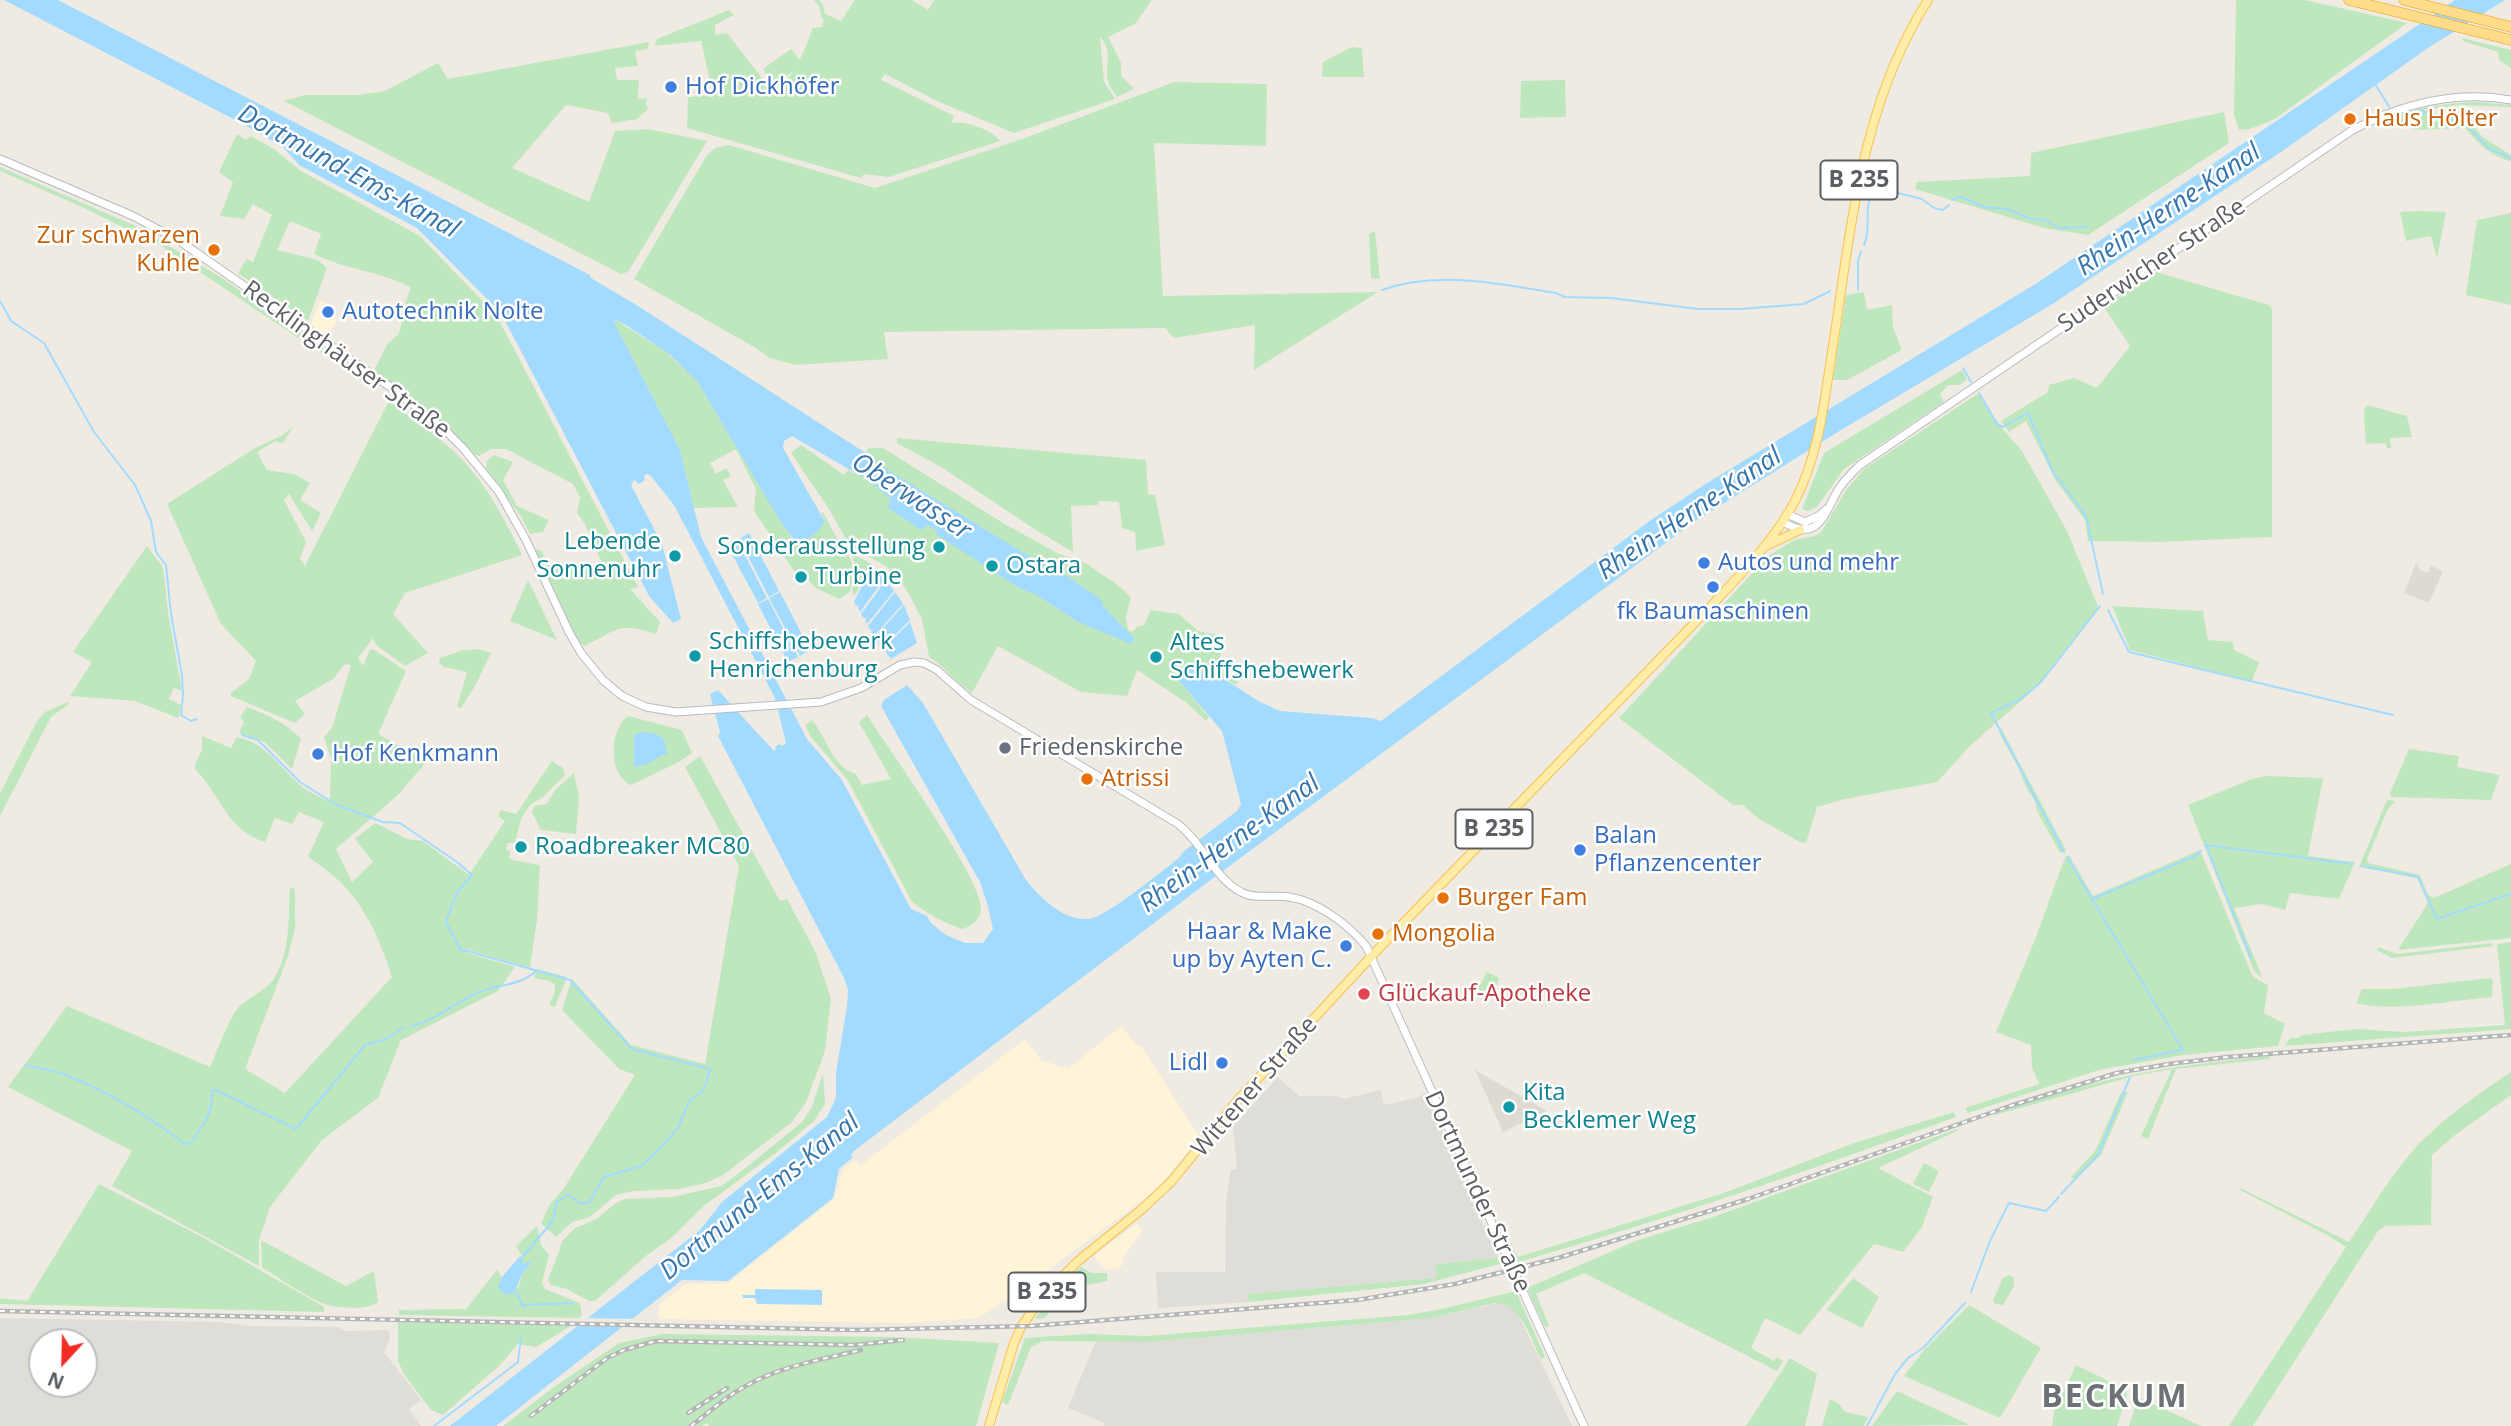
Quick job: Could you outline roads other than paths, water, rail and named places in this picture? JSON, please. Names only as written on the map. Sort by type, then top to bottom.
[{"type":"highway","points":[[2349,0],[2511,40]]},
{"type":"highway","points":[[2404,0],[2511,27]]},
{"type":"main road","name":"B 235","points":[[1765,546],[1785,518],[1812,459],[1826,398],[1852,221],[1869,137],[1892,67],[1927,0]]},
{"type":"main road","name":"Suderwicher Straße","points":[[1800,530],[1821,522],[1844,481],[1860,465],[2351,131],[2376,117],[2424,101],[2476,96],[2511,100]]},
{"type":"main road","name":"Recklinghäuser Straße","points":[[0,159],[133,216],[178,240],[418,407],[463,448],[499,492],[526,540],[569,632],[593,670],[622,696],[646,707],[676,712],[794,705],[835,699],[861,688],[905,663],[920,662],[933,667],[971,700],[1178,824],[1195,840],[1223,877]]},
{"type":"main road","points":[[1785,518],[1805,522],[1829,507]]},
{"type":"main road","points":[[1785,518],[1800,530]]},
{"type":"main road","name":"B 235","points":[[1765,546],[1800,530]]},
{"type":"main road","name":"Wittener Straße","points":[[989,1426],[1014,1343],[1021,1327],[1043,1296],[1078,1261],[1171,1182],[1237,1101],[1371,957],[1712,605],[1765,546]]},
{"type":"main road","name":"Dortmunder Straße","points":[[1223,877],[1245,895],[1289,897],[1316,907],[1357,935],[1371,957],[1584,1426]]},
{"type":"water","points":[[4,0],[58,0],[590,275],[875,459],[870,466],[878,472],[883,467],[1027,555],[1055,568],[1103,601],[1101,604],[1135,639],[1131,644],[1078,622],[1035,594],[1019,588],[936,534],[937,531],[928,525],[921,530],[888,508],[891,499],[872,483],[874,478],[866,473],[862,477],[792,436],[784,441],[783,448],[824,520],[813,535],[796,542],[782,524],[697,381],[669,354],[626,325],[616,320],[614,322],[680,450],[701,537],[807,739],[842,780],[911,909],[927,916],[931,923],[946,935],[965,943],[983,943],[993,929],[980,882],[881,706],[884,700],[907,685],[923,703],[1026,880],[1046,901],[1062,912],[1079,919],[1097,917],[1179,858],[1183,852],[1237,811],[1241,804],[1222,731],[1179,681],[1188,667],[1224,679],[1260,702],[1280,711],[1381,721],[1651,520],[1707,483],[2037,283],[2455,0],[2505,0],[2428,48],[2281,152],[2051,305],[1841,430],[1694,522],[1208,882],[854,1151],[851,1155],[853,1157],[839,1169],[833,1198],[728,1281],[682,1280],[496,1426],[450,1426],[700,1230],[722,1202],[827,1117],[836,1098],[836,1073],[848,990],[718,736],[720,732],[710,694],[718,690],[774,751],[775,747],[786,743],[775,698],[674,505],[647,474],[644,476],[645,480],[639,484],[634,480],[631,485],[662,544],[681,619],[673,623],[649,596],[501,313],[417,228],[299,165],[283,147],[241,123]]},
{"type":"water","points":[[749,533],[779,591],[769,597],[739,539]]},
{"type":"water","points":[[737,540],[767,598],[758,603],[727,545]]},
{"type":"water","points":[[871,568],[884,579],[860,612],[859,605],[856,606],[854,602]]},
{"type":"water","points":[[886,580],[894,591],[867,624],[867,618],[863,618],[861,614]]},
{"type":"water","points":[[780,592],[810,650],[800,656],[769,598]]},
{"type":"water","points":[[895,592],[903,604],[874,636],[871,632],[873,629],[870,630],[868,626]]},
{"type":"water","points":[[768,599],[798,657],[788,662],[758,604]]},
{"type":"water","points":[[904,605],[910,620],[882,648],[879,644],[881,640],[878,642],[875,637]]},
{"type":"water","points":[[910,622],[917,643],[891,659],[883,649]]},
{"type":"water","points":[[642,732],[653,733],[664,739],[667,753],[645,765],[634,767],[634,735]]},
{"type":"water","points":[[520,1256],[523,1258],[522,1264],[533,1261],[522,1274],[514,1293],[505,1295],[498,1287],[502,1277]]},
{"type":"water","points":[[755,1289],[822,1290],[822,1305],[757,1304],[755,1298],[743,1298],[742,1295],[755,1295]]},
{"type":"waterway","points":[[2375,84],[2390,108]]},
{"type":"waterway","points":[[2420,111],[2466,124],[2488,148],[2511,158]]},
{"type":"waterway","points":[[1864,245],[1869,200],[1878,188],[1922,199],[1934,208],[1943,210],[1949,205]]},
{"type":"waterway","points":[[1952,200],[1961,197],[1984,207],[2008,209],[2031,219],[2045,220],[2059,228],[2087,227]]},
{"type":"waterway","points":[[1858,290],[1858,261],[1861,252]]},
{"type":"waterway","points":[[1382,290],[1425,281],[1469,281],[1556,293],[1565,297],[1611,298],[1698,309],[1804,304],[1830,291]]},
{"type":"waterway","points":[[0,301],[11,321],[44,343],[94,432],[135,485],[151,521],[156,552],[166,565],[171,614],[182,675],[181,715],[191,721],[197,719]]},
{"type":"waterway","points":[[1963,368],[1971,382]]},
{"type":"waterway","points":[[1979,393],[1997,424],[2003,427],[2028,413],[2053,472],[2086,516],[2103,594]]},
{"type":"waterway","points":[[2064,852],[1991,713],[2021,699],[2041,682],[2100,606]]},
{"type":"waterway","points":[[2108,610],[2129,652],[2393,715]]},
{"type":"waterway","points":[[242,735],[258,740],[300,782],[335,804],[383,822],[400,823],[472,875],[457,892],[446,922],[460,949],[570,980],[632,1049],[710,1069],[702,1092],[690,1100],[678,1128],[659,1149],[641,1166],[604,1177],[589,1203],[579,1203],[568,1194],[556,1203],[553,1221],[523,1256]]},
{"type":"waterway","points":[[2205,845],[2352,864]]},
{"type":"waterway","points":[[2206,845],[2251,958]]},
{"type":"waterway","points":[[2067,857],[2092,899],[2195,856],[2201,851]]},
{"type":"waterway","points":[[2362,866],[2418,877],[2437,919],[2511,894]]},
{"type":"waterway","points":[[2092,899],[2183,1050],[2133,1060]]},
{"type":"waterway","points":[[411,1026],[429,1020],[479,992],[516,982],[535,972]]},
{"type":"waterway","points":[[26,1065],[58,1072],[95,1088],[156,1123],[185,1144],[190,1143],[203,1125],[211,1106],[212,1091],[216,1090],[296,1129],[365,1045],[386,1039],[405,1027]]},
{"type":"waterway","points":[[2061,1194],[2098,1155],[2130,1077]]},
{"type":"waterway","points":[[1971,1292],[1990,1241],[2009,1203],[2046,1211],[2059,1197]]},
{"type":"waterway","points":[[516,1291],[523,1307]]},
{"type":"waterway","points":[[523,1305],[573,1303]]},
{"type":"waterway","points":[[1867,1426],[1895,1374],[1965,1303]]},
{"type":"waterway","points":[[434,1426],[518,1362],[521,1337]]},
{"type":"railway","points":[[0,1311],[856,1330],[1031,1326],[1357,1300],[1455,1284],[1558,1258],[1748,1199],[2010,1106],[2117,1073],[2228,1057],[2511,1035]]},
{"type":"railway","points":[[531,1416],[607,1358],[656,1341],[855,1345],[903,1340]]},
{"type":"railway","points":[[691,1426],[733,1394],[767,1375],[861,1350]]},
{"type":"railway","points":[[688,1413],[727,1388]]},
{"type":"place","name":"Hof Dickhöfer","points":[[671,87]]},
{"type":"place","name":"Haus Hölter","points":[[2350,119]]},
{"type":"place","name":"Zur schwarzen Kuhle","points":[[214,250]]},
{"type":"place","name":"Autotechnik Nolte","points":[[328,312]]},
{"type":"place","name":"Sonderausstellung","points":[[939,547]]},
{"type":"place","name":"Lebende Sonnenuhr","points":[[675,556]]},
{"type":"place","name":"Autos und mehr","points":[[1704,563]]},
{"type":"place","name":"Ostara","points":[[992,566]]},
{"type":"place","name":"Turbine","points":[[801,577]]},
{"type":"place","name":"fk Baumaschinen","points":[[1713,587]]},
{"type":"place","name":"Schiffshebewerk Henrichenburg","points":[[695,656]]},
{"type":"place","name":"Altes Schiffshebewerk","points":[[1156,657]]},
{"type":"place","name":"Friedenskirche","points":[[1005,748]]},
{"type":"place","name":"Hof Kenkmann","points":[[318,754]]},
{"type":"place","name":"Atrissi","points":[[1087,779]]},
{"type":"place","name":"Roadbreaker MC80","points":[[521,847]]},
{"type":"place","name":"Balan Pflanzencenter","points":[[1580,850]]},
{"type":"place","name":"Burger Fam","points":[[1443,898]]},
{"type":"place","name":"Mongolia","points":[[1378,934]]},
{"type":"place","name":"Haar & Make up by Ayten C.","points":[[1346,946]]},
{"type":"place","name":"Glückauf-Apotheke","points":[[1364,994]]},
{"type":"place","name":"Lidl","points":[[1222,1063]]},
{"type":"place","name":"Kita Becklemer Weg","points":[[1509,1107]]},
{"type":"district","name":"BECKUM","points":[[2115,1398]]},
{"type":"water label","name":"Dortmund-Ems-Kanal","points":[[348,172]]},
{"type":"water label","name":"Rhein-Herne-Kanal","points":[[2169,210]]},
{"type":"water label","name":"Oberwasser","points":[[911,497]]},
{"type":"water label","name":"Rhein-Herne-Kanal","points":[[1690,514]]},
{"type":"water label","name":"Rhein-Herne-Kanal","points":[[1230,844]]},
{"type":"water label","name":"Dortmund-Ems-Kanal","points":[[760,1197]]}]
